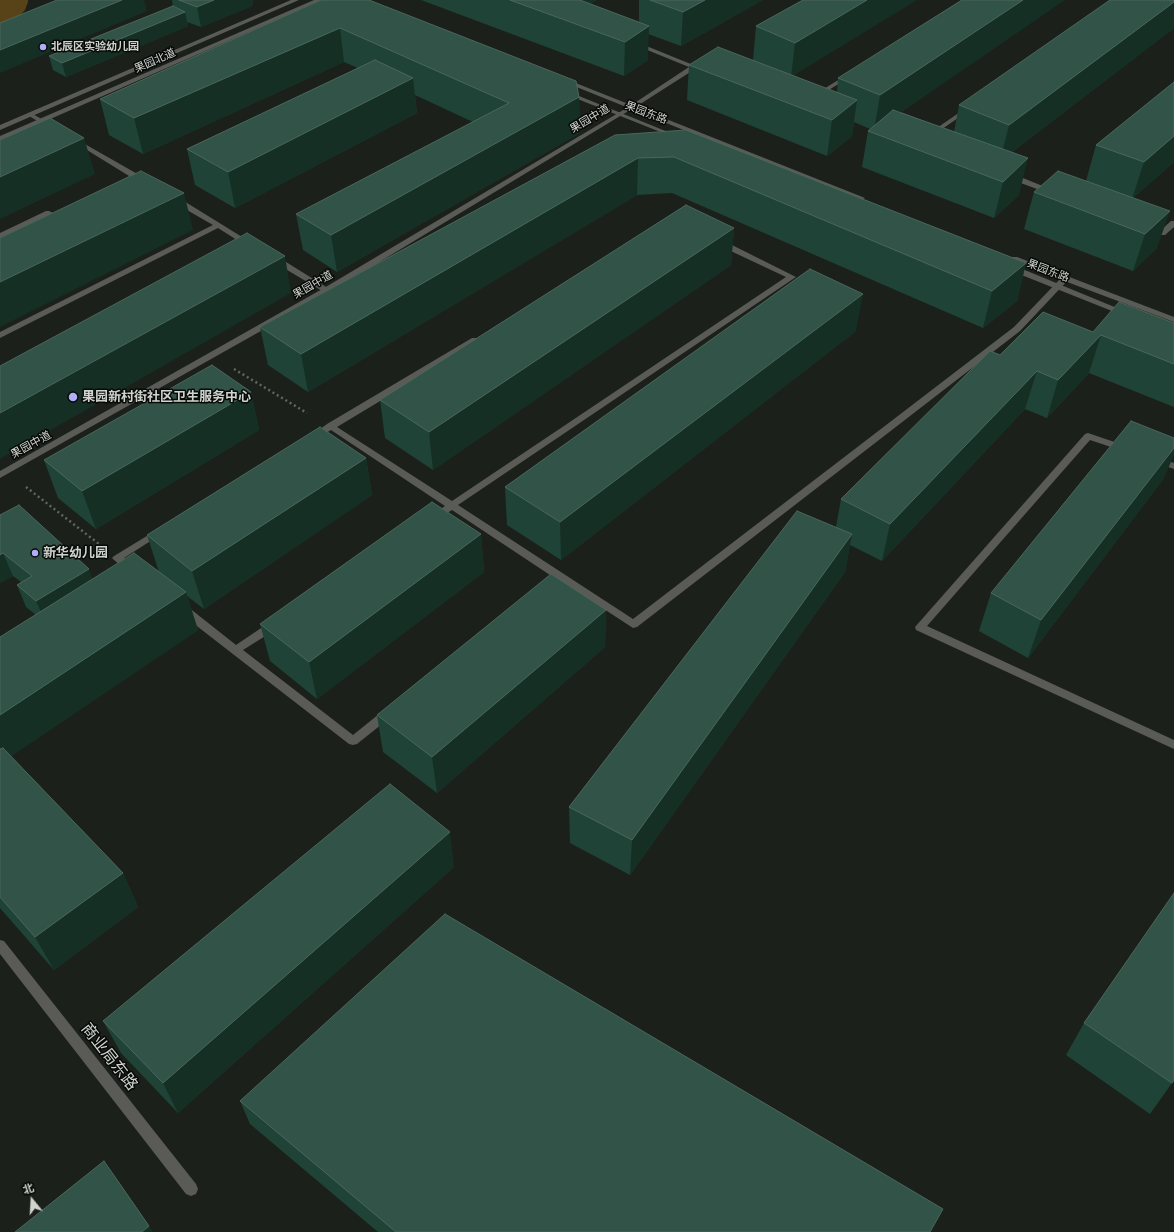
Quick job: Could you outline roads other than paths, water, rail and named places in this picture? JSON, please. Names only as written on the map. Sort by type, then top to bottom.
[{"type":"street","name":"果园北道","points":[[0,128],[296,0]]},
{"type":"street","name":"果园北道","points":[[0,140],[319,0]]},
{"type":"street","points":[[629,41],[708,72]]},
{"type":"street","name":"果园中道","points":[[3,474],[327,290],[632,107],[694,67]]},
{"type":"street","points":[[809,100],[856,71]]},
{"type":"street","name":"果园东路","points":[[559,78],[865,200]]},
{"type":"street","name":"果园东路","points":[[560,91],[686,140]]},
{"type":"street","points":[[926,137],[972,105]]},
{"type":"street","points":[[31,115],[55,129]]},
{"type":"street","points":[[69,137],[151,185]]},
{"type":"street","points":[[1001,172],[1059,194]]},
{"type":"street","points":[[171,197],[327,290]]},
{"type":"street","points":[[0,236],[49,213]]},
{"type":"street","points":[[1140,225],[1162,233],[1174,223]]},
{"type":"street","points":[[0,335],[219,225]]},
{"type":"street","points":[[426,523],[792,277],[710,238]]},
{"type":"street","name":"果园东路","points":[[1006,255],[1174,320]]},
{"type":"street","name":"果园东路","points":[[1005,266],[1130,315]]},
{"type":"street","points":[[330,426],[633,624],[1016,329],[1065,279]]},
{"type":"street","points":[[303,443],[486,334]]},
{"type":"street","points":[[1131,451],[1088,436],[920,627],[1174,745]]},
{"type":"street","points":[[1145,456],[1174,466]]},
{"type":"street","points":[[142,577],[117,558],[170,525]]},
{"type":"street","points":[[540,597],[564,578]]},
{"type":"street","points":[[173,602],[353,741],[397,707]]},
{"type":"street","points":[[236,650],[282,619]]},
{"type":"street","name":"商业局东路","points":[[0,945],[191,1189]]},
{"type":"place","name":"北辰区实验幼儿园","points":[[43,47]]},
{"type":"place","name":"果园新村街社区卫生服务中心","points":[[73,397]]},
{"type":"place","name":"新华幼儿园","points":[[35,553]]}]
